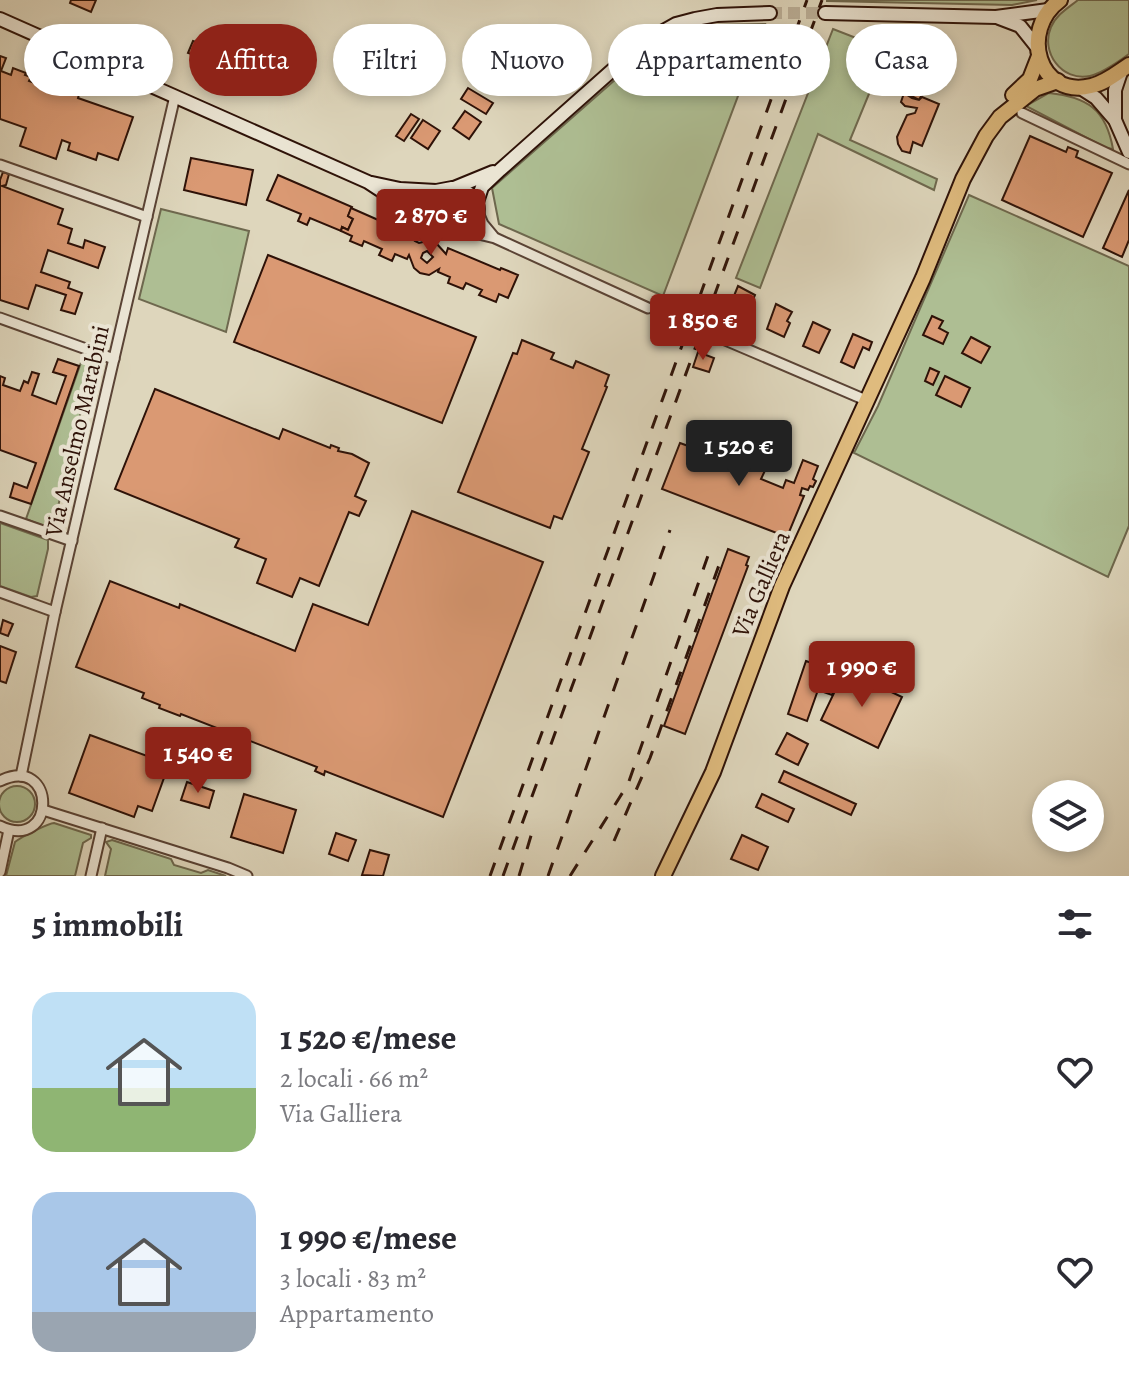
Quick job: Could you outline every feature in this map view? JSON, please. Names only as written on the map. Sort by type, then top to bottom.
[{"type":"main road","name":"Via Galliera","points":[[963,179],[965,161],[978,132],[993,112],[1030,79],[1037,51],[1037,32],[1053,4]]},
{"type":"main road","points":[[1037,51],[1047,71],[1058,81],[1079,87],[1094,85],[1126,67]]},
{"type":"main road","name":"Via Galliera","points":[[663,876],[713,772],[782,586],[868,401],[963,179],[1000,117],[1035,89],[1058,81]]},
{"type":"street","points":[[825,13],[996,17],[1053,4]]},
{"type":"street","points":[[455,229],[472,222],[482,187],[644,42],[676,24],[695,19],[770,13]]},
{"type":"street","points":[[996,17],[1020,26],[1037,51]]},
{"type":"street","points":[[0,19],[368,182],[440,228],[495,238],[648,308]]},
{"type":"street","points":[[1115,120],[1115,90],[1126,67]]},
{"type":"street","points":[[1079,87],[1096,98],[1115,120],[1129,152]]},
{"type":"street","name":"Via Anselmo Marabini","points":[[21,776],[55,612],[175,96]]},
{"type":"street","points":[[1022,113],[1129,164]]},
{"type":"street","points":[[0,165],[147,217]]},
{"type":"street","points":[[368,182],[400,189],[436,191],[500,170]]},
{"type":"street","points":[[452,188],[468,192],[483,224],[495,238]]},
{"type":"street","points":[[426,220],[423,204],[436,191]]},
{"type":"street","points":[[0,318],[114,359]]},
{"type":"street","points":[[716,336],[868,401]]},
{"type":"street","points":[[0,516],[72,541]]},
{"type":"street","points":[[0,592],[55,612]]},
{"type":"street","points":[[0,781],[10,776],[21,776],[37,784],[42,792],[43,810],[32,826],[25,829],[5,828],[0,872]]},
{"type":"street","points":[[43,810],[247,876]]},
{"type":"street","points":[[91,876],[102,828]]},
{"type":"green space","points":[[827,0],[1037,0],[1012,5],[827,1]]},
{"type":"green space","points":[[1078,0],[1129,0],[1129,54],[1105,70],[1080,77],[1062,70],[1056,63],[1051,55],[1048,37],[1053,23]]},
{"type":"green space","points":[[833,29],[846,34],[846,96],[868,96],[850,140],[937,179],[934,190],[818,134],[760,288],[736,278],[807,96],[830,96],[830,37]]},
{"type":"green space","points":[[608,86],[608,96],[738,96],[663,296],[499,224],[492,188]]},
{"type":"green space","points":[[1049,93],[1074,98],[1093,108],[1105,124],[1113,149],[1026,106]]},
{"type":"green space","points":[[969,195],[1129,266],[1129,526],[1108,577],[852,452],[878,406]]},
{"type":"green space","points":[[161,209],[249,231],[226,332],[139,299]]},
{"type":"green space","points":[[84,354],[98,363],[98,380],[89,378],[56,515],[66,518],[54,528],[26,519]]},
{"type":"green space","points":[[0,523],[48,540],[37,596],[31,597],[0,586]]},
{"type":"green space","points":[[17,786],[30,791],[35,804],[30,817],[17,822],[4,817],[-1,804],[4,791]]},
{"type":"green space","points":[[54,823],[91,835],[83,843],[75,876],[6,876],[15,842]]},
{"type":"green space","points":[[112,840],[171,859],[174,865],[226,876],[105,876],[111,849],[106,842]]},
{"type":"building","points":[[71,0],[96,0],[91,12],[70,3]]},
{"type":"building","points":[[0,56],[6,58],[1,71],[11,75],[13,68],[24,72],[24,96],[79,96],[133,117],[118,160],[98,153],[96,160],[68,150],[70,143],[62,140],[56,159],[20,146],[26,128],[0,119]]},
{"type":"building","points":[[463,96],[481,96],[493,103],[486,114],[461,99]]},
{"type":"building","points":[[903,96],[909,96],[919,100],[922,97],[939,104],[922,146],[913,142],[910,153],[902,151],[897,137],[907,115],[915,113],[917,108],[901,102]]},
{"type":"building","points":[[465,111],[481,122],[469,139],[453,128]]},
{"type":"building","points":[[411,114],[419,119],[404,141],[396,136]]},
{"type":"building","points":[[423,120],[440,131],[428,149],[411,138]]},
{"type":"building","points":[[1030,136],[1066,152],[1068,147],[1078,151],[1076,157],[1112,173],[1083,237],[1002,200]]},
{"type":"building","points":[[191,158],[253,170],[246,205],[184,190]]},
{"type":"building","points":[[3,172],[9,174],[6,185],[2,186],[63,209],[58,224],[72,229],[68,243],[83,248],[85,240],[105,247],[98,268],[48,250],[41,272],[70,282],[68,288],[82,293],[75,314],[61,310],[66,295],[36,285],[28,309],[0,300],[0,180]]},
{"type":"building","points":[[278,175],[352,207],[348,216],[353,219],[348,230],[342,227],[341,231],[310,218],[307,225],[298,221],[301,214],[267,200]]},
{"type":"building","points":[[1129,190],[1129,240],[1122,257],[1103,248]]},
{"type":"building","points":[[351,208],[417,237],[415,241],[419,243],[436,243],[446,254],[448,248],[518,275],[508,298],[499,294],[496,302],[479,295],[482,290],[466,283],[463,289],[448,283],[450,277],[438,272],[439,269],[429,275],[420,273],[414,268],[409,255],[407,259],[395,254],[392,261],[379,255],[382,249],[364,241],[362,246],[350,241],[352,236],[341,231],[342,227],[348,230],[353,219],[348,216]],"holes":[[[427,251],[433,257],[427,263],[421,258]]]},
{"type":"building","points":[[268,255],[476,337],[442,423],[234,342]]},
{"type":"building","points":[[738,286],[755,295],[744,321],[727,313]]},
{"type":"building","points":[[776,304],[792,312],[784,337],[767,329]]},
{"type":"building","points":[[932,316],[943,321],[939,328],[948,333],[943,344],[923,335]]},
{"type":"building","points":[[813,322],[830,330],[819,353],[803,346]]},
{"type":"building","points":[[853,334],[872,342],[869,350],[863,347],[854,368],[841,362]]},
{"type":"building","points":[[971,337],[990,347],[981,363],[962,353]]},
{"type":"building","points":[[522,340],[554,353],[551,359],[573,368],[576,361],[609,375],[582,449],[589,452],[562,519],[554,516],[550,528],[458,492],[513,353],[517,354]]},
{"type":"building","points":[[698,352],[714,358],[709,372],[693,367]]},
{"type":"building","points":[[58,359],[79,366],[31,504],[10,497],[14,483],[27,488],[36,463],[0,450],[0,376],[5,378],[3,385],[20,391],[24,381],[28,383],[32,372],[39,374],[32,395],[56,404],[66,376],[53,372]]},
{"type":"building","points":[[930,368],[939,372],[933,385],[925,381]]},
{"type":"building","points":[[945,376],[970,388],[961,407],[936,395]]},
{"type":"building","points":[[155,389],[279,439],[283,429],[330,448],[331,445],[339,448],[338,451],[369,463],[355,496],[366,501],[359,516],[349,512],[319,586],[300,578],[292,597],[257,583],[266,559],[235,547],[239,539],[115,489]]},
{"type":"building","points":[[680,443],[743,466],[749,452],[770,460],[761,479],[783,488],[786,480],[794,483],[803,460],[818,466],[813,487],[810,486],[808,490],[802,488],[800,495],[804,496],[787,537],[662,489]]},
{"type":"building","points":[[412,511],[543,562],[443,817],[325,771],[324,775],[315,771],[317,767],[159,708],[160,705],[142,698],[144,693],[76,667],[110,581],[179,608],[180,604],[295,651],[313,604],[368,625]]},
{"type":"building","points":[[728,549],[749,557],[748,566],[685,734],[664,726]]},
{"type":"building","points":[[3,620],[13,624],[8,636],[0,633]]},
{"type":"building","points":[[0,646],[16,652],[6,683],[0,681]]},
{"type":"building","points":[[806,661],[840,673],[832,695],[818,690],[807,721],[788,714]]},
{"type":"building","points":[[845,670],[902,697],[878,748],[821,720]]},
{"type":"building","points":[[787,733],[808,744],[798,765],[776,754]]},
{"type":"building","points":[[90,735],[169,764],[152,811],[138,806],[134,817],[69,793]]},
{"type":"building","points":[[784,771],[856,804],[851,815],[779,782]]},
{"type":"building","points":[[187,782],[214,791],[209,808],[181,800]]},
{"type":"building","points":[[244,794],[296,810],[283,853],[231,837]]},
{"type":"building","points":[[762,794],[794,809],[788,822],[756,807]]},
{"type":"building","points":[[336,833],[356,840],[348,861],[329,854]]},
{"type":"building","points":[[742,835],[768,847],[758,870],[731,859]]},
{"type":"building","points":[[370,850],[389,855],[383,876],[362,875]]},
{"type":"tunnel","points":[[770,13],[825,13]]},
{"type":"railway","points":[[490,876],[807,0]]},
{"type":"railway","points":[[503,876],[822,0]]},
{"type":"railway","points":[[548,876],[670,530]]},
{"type":"railway","points":[[570,876],[628,784],[710,550]]},
{"type":"railway","points":[[614,841],[650,758],[723,554]]},
{"type":"railway","points":[[519,876],[533,829]]}]
